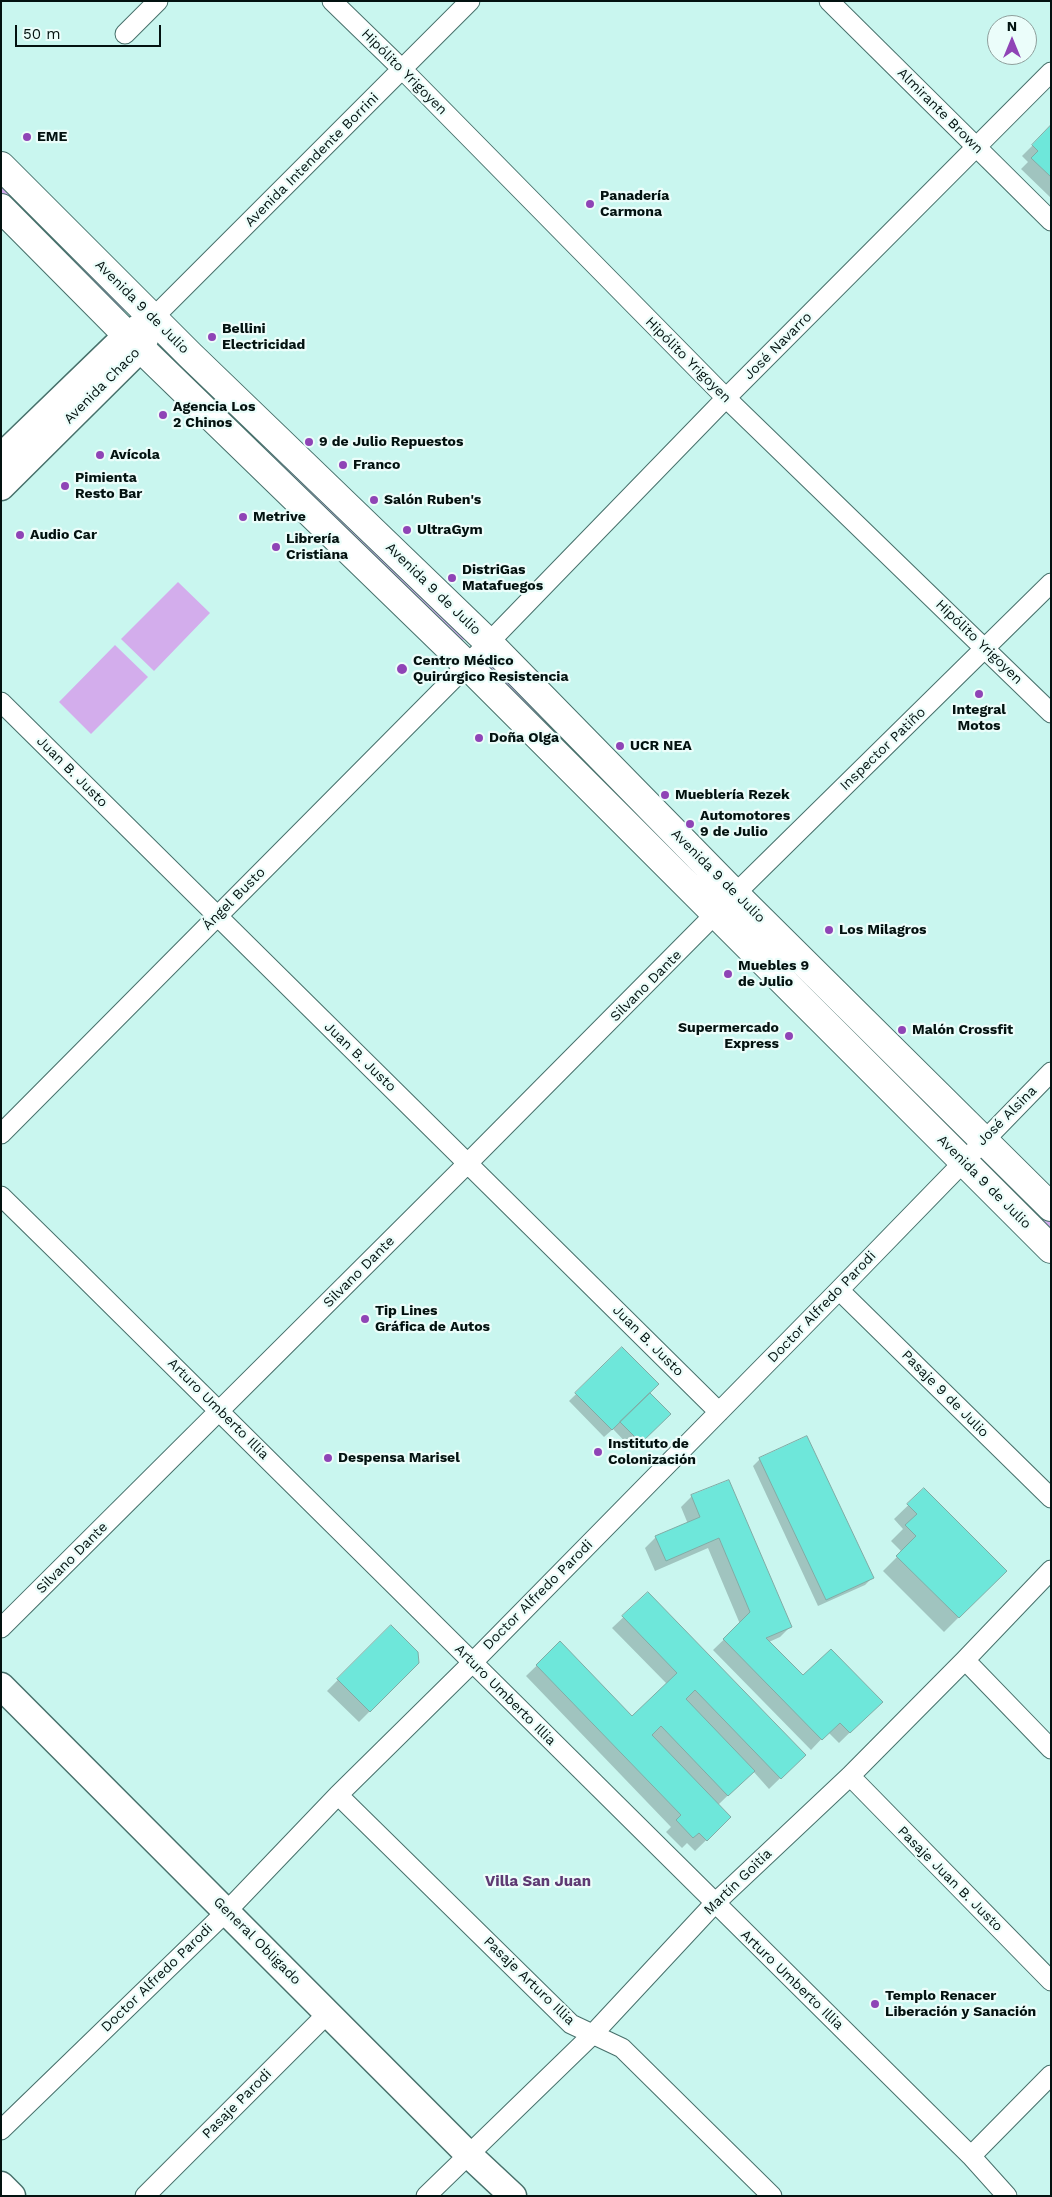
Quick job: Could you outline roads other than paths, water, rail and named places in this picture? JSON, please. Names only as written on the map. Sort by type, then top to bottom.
[{"type":"main road","name":"Avenida 9 de Julio","points":[[1,166],[153,318],[488,642],[735,894],[1051,1207]]},
{"type":"main road","name":"Avenida 9 de Julio","points":[[1,208],[134,341],[467,665],[1051,1249]]},
{"type":"street","points":[[125,34],[158,1]]},
{"type":"street","name":"Hipólito Yrigoyen","points":[[332,1],[402,69],[726,398],[1051,713]]},
{"type":"street","name":"Avenida Intendente Borrini","points":[[153,318],[470,1]]},
{"type":"street","name":"Almirante Brown","points":[[829,1],[1051,222]]},
{"type":"street","name":"José Navarro","points":[[467,665],[726,398],[1051,72]]},
{"type":"street","name":"Avenida Chaco","points":[[1,487],[153,318]]},
{"type":"street","name":"Avenida Chaco","points":[[1,458],[134,341]]},
{"type":"street","name":"Inspector Patiño","points":[[716,915],[1051,582]]},
{"type":"street","name":"Ángel Busto","points":[[1,1134],[467,665]]},
{"type":"street","name":"Juan B. Justo","points":[[1,702],[216,917],[470,1162],[719,1412]]},
{"type":"street","name":"Silvano Dante","points":[[1,1628],[716,915]]},
{"type":"street","name":"José Alsina","points":[[963,1160],[1051,1072]]},
{"type":"street","name":"Doctor Alfredo Parodi","points":[[1,2130],[227,1911],[338,1795],[473,1662],[840,1290],[963,1160]]},
{"type":"street","name":"Arturo Umberto Illia","points":[[1,1196],[473,1662],[714,1904],[971,2156],[1007,2196]]},
{"type":"street","name":"Pasaje 9 de Julio","points":[[840,1290],[1051,1498]]},
{"type":"street","name":"Martín Goitía","points":[[426,2196],[592,2035],[714,1904],[850,1776],[1051,1570]]},
{"type":"street","points":[[965,1660],[1051,1749]]},
{"type":"street","name":"General Obligado","points":[[1,1686],[468,2154],[513,2196]]},
{"type":"street","name":"Pasaje Juan B. Justo","points":[[850,1776],[1051,1981]]},
{"type":"street","name":"Pasaje Arturo Illia","points":[[338,1795],[571,2024],[622,2048],[772,2196]]},
{"type":"street","name":"Pasaje Parodi","points":[[145,2196],[328,2013]]},
{"type":"street","points":[[971,2156],[1051,2075]]},
{"type":"street","points":[[1,2185],[12,2196]]},
{"type":"place","name":"EME","points":[[27,137]]},
{"type":"place","name":"Panadería Carmona","points":[[590,204]]},
{"type":"place","name":"Bellini Electricidad","points":[[212,337]]},
{"type":"place","name":"Agencia Los 2 Chinos","points":[[163,415]]},
{"type":"place","name":"9 de Julio Repuestos","points":[[309,442]]},
{"type":"place","name":"Avícola","points":[[100,455]]},
{"type":"place","name":"Franco","points":[[343,465]]},
{"type":"place","name":"Pimienta Resto Bar","points":[[65,486]]},
{"type":"place","name":"Salón Ruben's","points":[[374,500]]},
{"type":"place","name":"Metrive","points":[[243,517]]},
{"type":"place","name":"UltraGym","points":[[407,530]]},
{"type":"place","name":"Audio Car","points":[[20,535]]},
{"type":"place","name":"Librería Cristiana","points":[[276,547]]},
{"type":"place","name":"DistriGas Matafuegos","points":[[452,578]]},
{"type":"place","name":"Centro Médico Quirúrgico Resistencia","points":[[402,669]]},
{"type":"place","name":"Integral Motos","points":[[979,694]]},
{"type":"place","name":"Doña Olga","points":[[479,738]]},
{"type":"place","name":"UCR NEA","points":[[620,746]]},
{"type":"place","name":"Mueblería Rezek","points":[[665,795]]},
{"type":"place","name":"Automotores 9 de Julio","points":[[690,824]]},
{"type":"place","name":"Los Milagros","points":[[829,930]]},
{"type":"place","name":"Muebles 9 de Julio","points":[[728,974]]},
{"type":"place","name":"Malón Crossfit","points":[[902,1030]]},
{"type":"place","name":"Supermercado Express","points":[[789,1036]]},
{"type":"place","name":"Tip Lines Gráfica de Autos","points":[[365,1319]]},
{"type":"place","name":"Instituto de Colonización","points":[[598,1452]]},
{"type":"place","name":"Despensa Marisel","points":[[328,1458]]},
{"type":"place","name":"Templo Renacer Liberación y Sanación","points":[[875,2004]]},
{"type":"district","name":"Villa San Juan","points":[[538,1882]]}]
